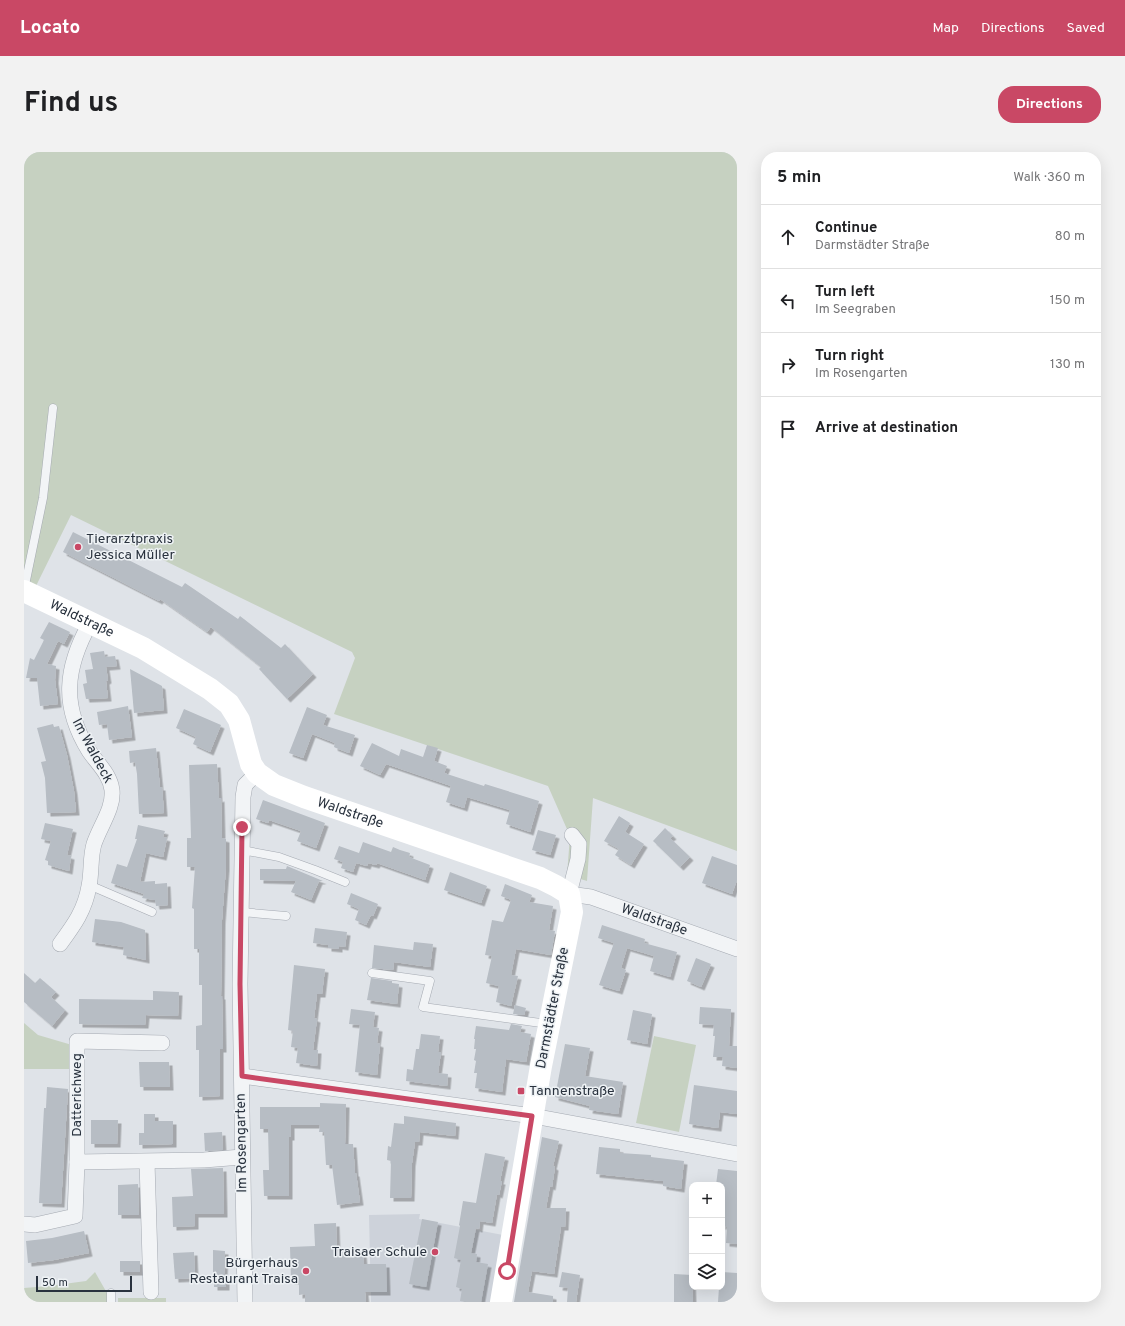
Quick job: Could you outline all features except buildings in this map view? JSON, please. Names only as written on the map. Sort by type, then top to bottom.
[{"type":"street","name":"Waldstraße","points":[[24,590],[143,648],[210,689],[229,704],[239,720],[251,764],[257,773],[274,785],[312,800],[540,878],[569,894],[591,897],[737,949]]},
{"type":"street","name":"Im Waldeck","points":[[60,944],[78,919],[90,885],[94,846],[99,830],[110,808],[112,798],[112,788],[105,771],[90,751],[76,727],[70,704],[72,665],[76,651],[90,623]]},
{"type":"street","name":"Im Rosengarten","points":[[245,1302],[240,984],[243,797],[245,786],[257,773]]},
{"type":"street","name":"Darmstädter Straße","points":[[501,1302],[532,1116],[572,912],[569,894],[578,859],[578,844],[572,835]]},
{"type":"street","name":"Datterichweg","points":[[24,1224],[35,1225],[75,1216],[77,1162],[77,1041],[162,1043]]},
{"type":"street","points":[[242,1076],[532,1116],[737,1154]]},
{"type":"street","points":[[77,1162],[147,1162],[242,1157]]},
{"type":"street","points":[[147,1162],[151,1292]]},
{"type":"lane","points":[[24,590],[43,498],[53,408]]},
{"type":"lane","points":[[242,850],[279,857],[345,882]]},
{"type":"lane","points":[[90,885],[152,912]]},
{"type":"lane","points":[[241,912],[286,916]]},
{"type":"lane","points":[[372,973],[430,981],[423,1007],[549,1025]]},
{"type":"lane","points":[[111,1293],[111,1302]]},
{"type":"shaded area","name":"Traisaer Schule","points":[[420,1214],[419,1219],[503,1235],[491,1302],[371,1302],[369,1215]]},
{"type":"green space","points":[[24,152],[737,152],[737,851],[593,798],[587,881],[567,875],[570,836],[548,786],[334,714],[355,658],[352,652],[71,515],[36,586],[24,579]]},
{"type":"green space","points":[[24,1023],[38,1035],[72,1045],[74,1069],[24,1069]]},
{"type":"green space","points":[[654,1036],[696,1045],[679,1132],[636,1123]]},
{"type":"green space","points":[[95,1272],[107,1293],[107,1302],[24,1302],[24,1288],[86,1281]]},
{"type":"green space","points":[[118,1298],[166,1298],[166,1302],[118,1302]]},
{"type":"place","name":"Tierarztpraxis Jessica Müller","points":[[78,547]]},
{"type":"place","name":"Tannenstraße","points":[[521,1091]]},
{"type":"place","name":"Traisaer Schule","points":[[435,1252]]},
{"type":"place","name":"Bürgerhaus Restaurant Traisa","points":[[306,1271]]},
{"type":"route","points":[[242,827],[240,984],[242,1076],[532,1116],[507,1271]]}]
